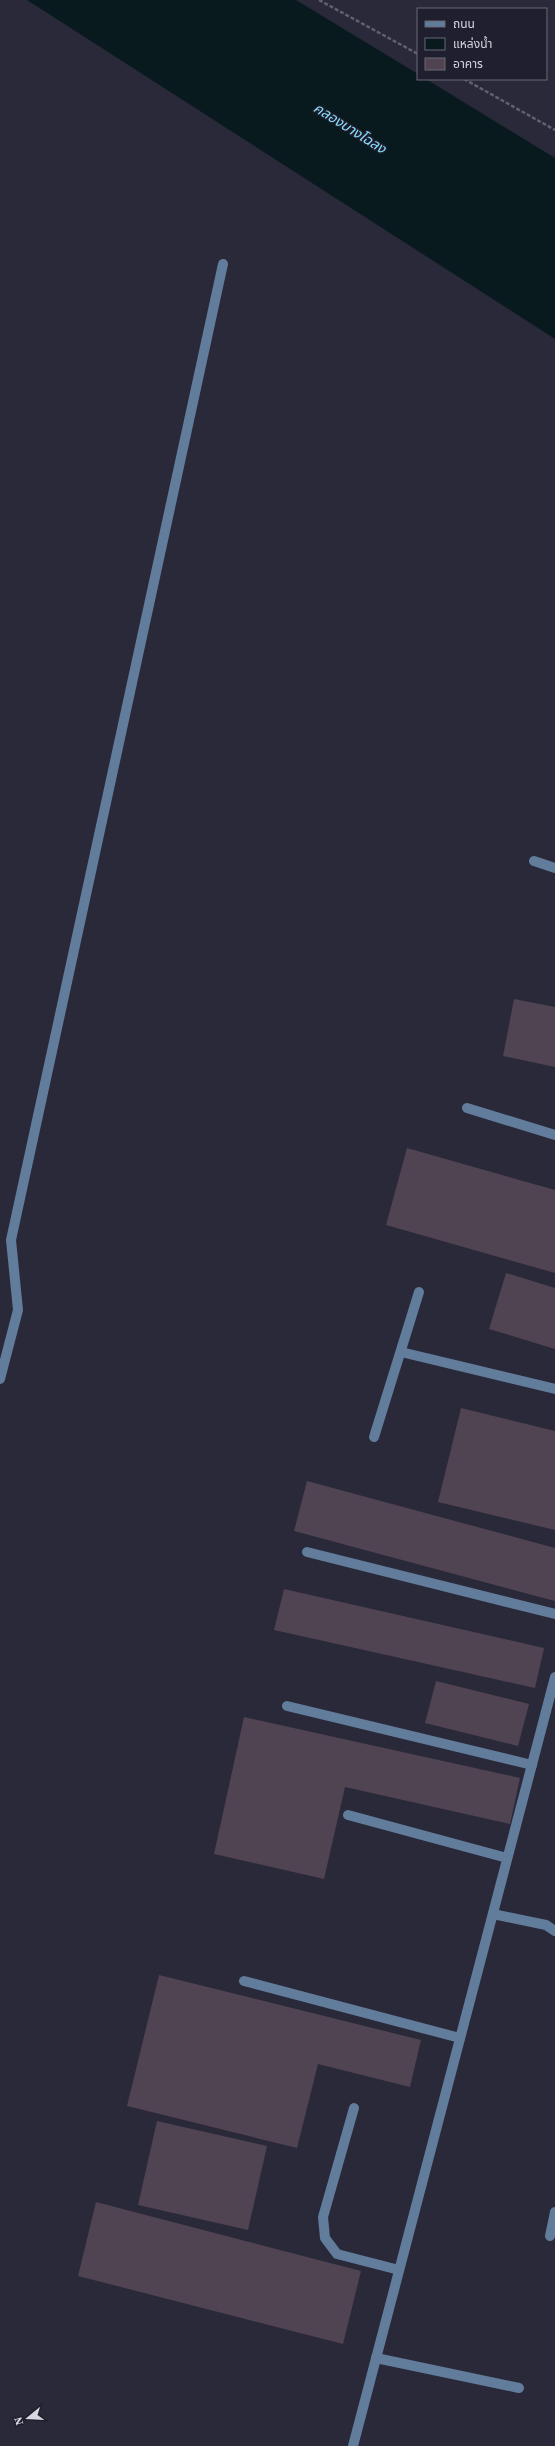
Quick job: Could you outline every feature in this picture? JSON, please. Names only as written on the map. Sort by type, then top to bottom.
[{"type":"lane","points":[[0,1379],[18,1310],[11,1240],[223,264]]},
{"type":"lane","points":[[534,862],[555,868]]},
{"type":"lane","points":[[467,1108],[555,1135]]},
{"type":"lane","points":[[374,1437],[419,1292]]},
{"type":"lane","points":[[401,1352],[555,1389]]},
{"type":"lane","points":[[306,1552],[555,1614]]},
{"type":"lane","points":[[353,2446],[555,1677]]},
{"type":"lane","points":[[287,1706],[532,1766]]},
{"type":"lane","points":[[348,1815],[507,1858]]},
{"type":"lane","points":[[493,1914],[546,1925],[555,1931]]},
{"type":"lane","points":[[244,1981],[460,2038]]},
{"type":"lane","points":[[354,2108],[323,2217],[325,2238],[337,2254],[399,2270]]},
{"type":"lane","points":[[550,2236],[555,2212]]},
{"type":"lane","points":[[376,2358],[519,2388]]},
{"type":"path","points":[[319,0],[417,53]]},
{"type":"path","points":[[466,80],[555,130]]},
{"type":"water","name":"คลองบางโฉลง","points":[[27,0],[296,0],[417,73],[417,80],[428,80],[555,158],[555,339]]},
{"type":"building","points":[[514,999],[555,1007],[555,1067],[503,1056]]},
{"type":"building","points":[[407,1148],[555,1190],[555,1273],[386,1225]]},
{"type":"building","points":[[506,1273],[555,1288],[555,1349],[489,1329]]},
{"type":"building","points":[[461,1408],[555,1431],[555,1530],[438,1502]]},
{"type":"building","points":[[307,1481],[555,1548],[555,1601],[294,1531]]},
{"type":"building","points":[[284,1589],[544,1648],[535,1688],[274,1630]]},
{"type":"building","points":[[436,1681],[529,1704],[518,1746],[425,1723]]},
{"type":"building","points":[[244,1717],[520,1778],[510,1824],[345,1787],[324,1879],[214,1854]]},
{"type":"building","points":[[159,1975],[421,2040],[410,2087],[318,2064],[297,2148],[127,2106]]},
{"type":"building","points":[[157,2121],[267,2146],[248,2230],[138,2205]]},
{"type":"building","points":[[96,2202],[361,2271],[343,2344],[78,2276]]}]
